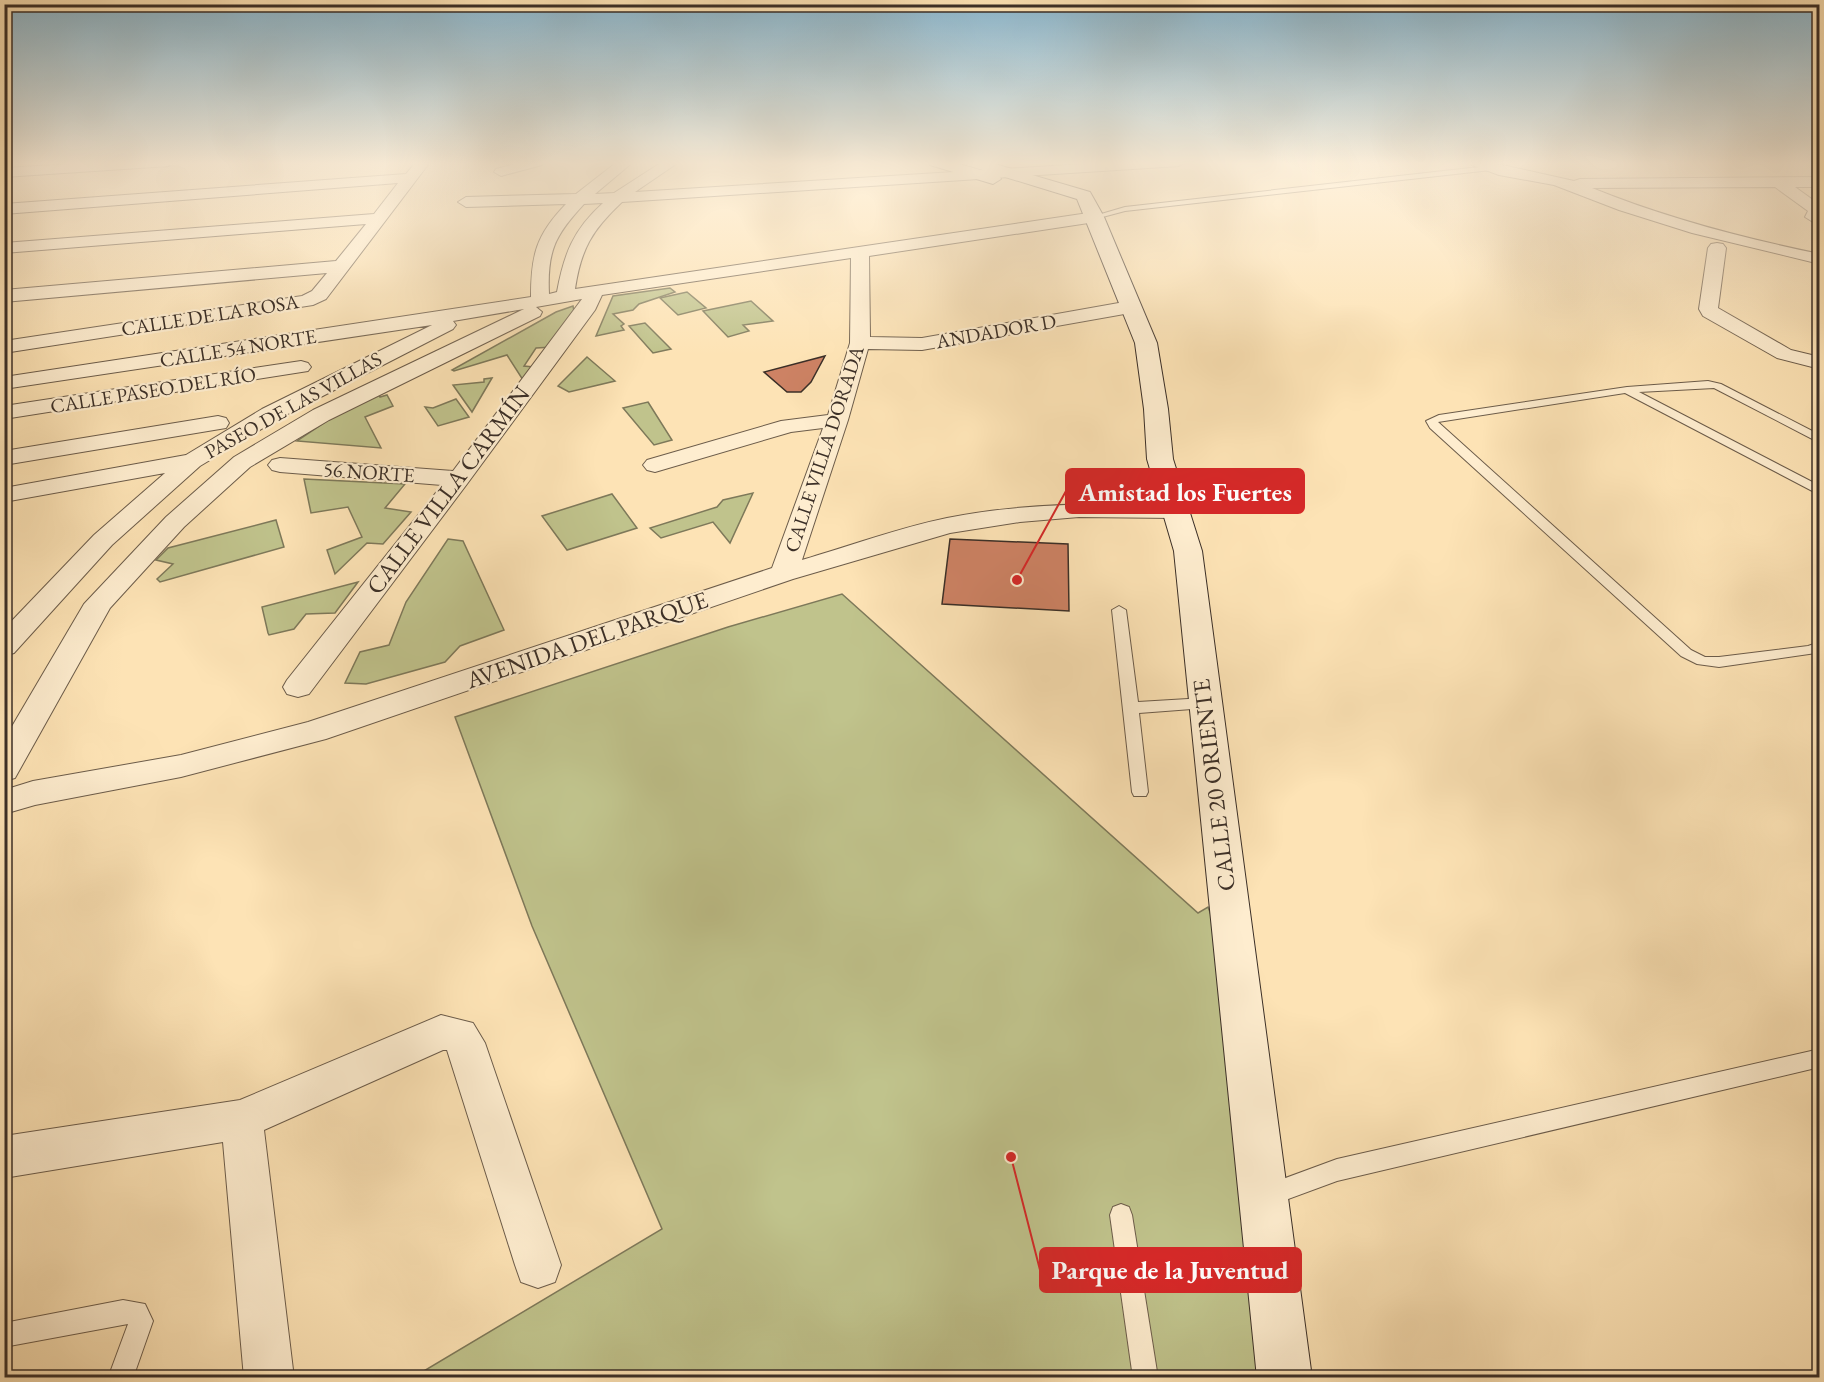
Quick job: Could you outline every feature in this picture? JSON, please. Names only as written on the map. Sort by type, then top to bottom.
[{"type":"main road","name":"CALLE 20 ORIENTE","points":[[1098,226],[1146,343],[1156,409],[1160,459],[1188,551],[1204,704],[1285,1377]]},
{"type":"street","points":[[4,248],[274,226]]},
{"type":"street","name":"CALLE DE LA ROSA","points":[[4,347],[306,301],[319,295],[373,226]]},
{"type":"street","points":[[540,300],[540,262],[543,246],[556,226]]},
{"type":"street","points":[[565,296],[574,251],[590,226]]},
{"type":"street","points":[[471,313],[595,291],[860,253],[1006,226]]},
{"type":"street","points":[[1650,226],[1717,248],[1820,259]]},
{"type":"street","points":[[1683,226],[1754,251],[1820,269]]},
{"type":"street","points":[[1717,248],[1708,309],[1710,312],[1784,354],[1820,363]]},
{"type":"street","name":"CALLE VILLA DORADA","points":[[784,573],[837,420],[860,343],[860,253]]},
{"type":"street","points":[[4,296],[341,266]]},
{"type":"street","name":"CALLE VILLA CARMÍN","points":[[298,687],[459,479],[588,306],[595,291]]},
{"type":"street","name":"PASEO DE LAS VILLAS","points":[[4,770],[98,604],[175,522],[242,462],[331,410],[565,296]]},
{"type":"street","name":"ANDADOR D","points":[[860,343],[922,344],[1130,308]]},
{"type":"street","name":"PASEO DE LAS VILLAS","points":[[4,647],[103,540],[192,461],[270,414],[471,313]]},
{"type":"street","name":"CALLE 54 NORTE","points":[[4,383],[471,313]]},
{"type":"street","name":"CALLE PASEO DEL RÍO","points":[[4,413],[301,367]]},
{"type":"street","points":[[655,465],[789,426],[837,420]]},
{"type":"street","points":[[4,458],[218,423]]},
{"type":"street","points":[[4,495],[192,461],[242,462]]},
{"type":"street","name":"56 NORTE","points":[[280,465],[459,479]]},
{"type":"street","name":"AVENIDA DEL PARQUE","points":[[4,802],[33,793],[181,766],[315,731],[784,573],[880,544],[957,525],[1020,515],[1079,510],[1175,511]]},
{"type":"street","points":[[4,1157],[242,1119],[441,1032],[459,1035],[465,1043],[538,1265]]},
{"type":"street","points":[[242,1119],[269,1377]]},
{"type":"lane","points":[[1820,440],[1717,386],[1708,384],[1628,390],[1439,418],[1432,421],[1434,426],[1686,653],[1702,661],[1719,662],[1801,652],[1820,646]]},
{"type":"lane","points":[[1628,390],[1820,491]]},
{"type":"lane","points":[[1119,610],[1140,792]]},
{"type":"lane","points":[[1131,708],[1204,704]]},
{"type":"lane","points":[[1264,1197],[1337,1170],[1820,1058]]},
{"type":"lane","points":[[1121,1215],[1146,1377]]},
{"type":"lane","points":[[4,1335],[123,1311],[136,1312],[141,1321],[120,1377]]},
{"type":"green space","points":[[670,288],[675,292],[639,304],[633,310],[613,314],[624,324],[621,326],[624,330],[596,336],[613,296]]},
{"type":"green space","points":[[687,292],[706,308],[678,315],[660,298]]},
{"type":"green space","points":[[751,301],[773,321],[743,325],[749,331],[728,337],[703,311]]},
{"type":"green space","points":[[573,306],[577,326],[553,347],[536,348],[524,366],[535,367],[523,380],[507,355],[452,370],[556,312]]},
{"type":"green space","points":[[645,323],[671,349],[653,353],[629,326]]},
{"type":"green space","points":[[587,357],[615,381],[569,392],[558,386]]},
{"type":"green space","points":[[492,378],[472,412],[453,385],[484,382],[484,379]]},
{"type":"green space","points":[[377,391],[380,397],[387,395],[393,406],[365,417],[381,448],[297,441],[369,393]]},
{"type":"green space","points":[[456,399],[469,417],[438,426],[425,407],[433,408]]},
{"type":"green space","points":[[648,402],[672,440],[654,445],[623,408]]},
{"type":"green space","points":[[304,479],[405,484],[385,508],[411,512],[383,544],[367,543],[335,574],[327,550],[362,537],[348,507],[311,513]]},
{"type":"green space","points":[[753,493],[730,543],[713,522],[661,538],[650,528],[717,507],[723,500]]},
{"type":"green space","points":[[612,494],[637,528],[567,550],[542,516]]},
{"type":"green space","points":[[276,520],[284,547],[160,582],[157,579],[173,564],[156,560],[168,548]]},
{"type":"green space","points":[[448,539],[463,541],[504,630],[460,646],[445,662],[366,684],[345,683],[360,652],[389,645],[406,602]]},
{"type":"green space","points":[[358,582],[335,613],[306,614],[294,629],[269,635],[262,607]]},
{"type":"green space","points":[[842,594],[1198,913],[1208,907],[1213,920],[1261,1377],[412,1378],[662,1229],[532,926],[455,717],[728,627]]},
{"type":"building","points":[[825,356],[811,382],[801,392],[787,392],[764,372]]},
{"type":"building","points":[[950,539],[1068,544],[1069,611],[942,604]]},
{"type":"place","name":"Amistad los Fuertes","points":[[1017,580]]},
{"type":"place","name":"Parque de la Juventud","points":[[1011,1157]]}]
